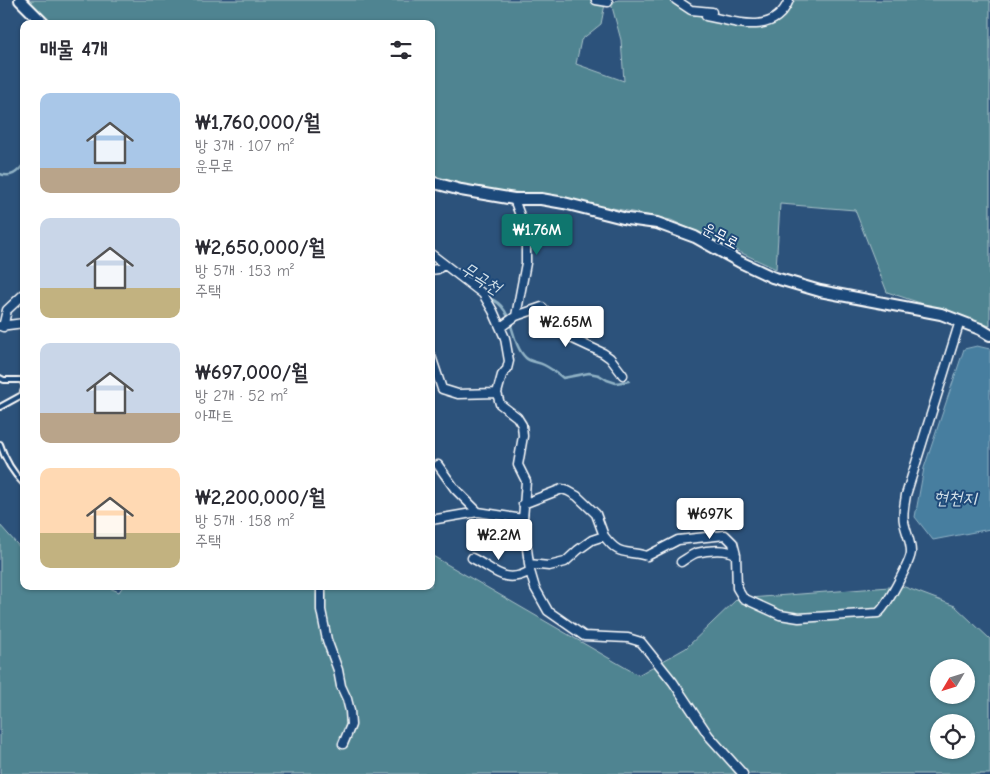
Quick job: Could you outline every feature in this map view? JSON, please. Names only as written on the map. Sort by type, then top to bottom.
[{"type":"street","points":[[20,0],[40,20]]},
{"type":"street","points":[[596,0],[610,3]]},
{"type":"street","points":[[676,0],[691,10],[714,12],[721,19]]},
{"type":"street","points":[[706,16],[762,24],[772,21],[781,14],[790,0]]},
{"type":"street","name":"운무로","points":[[435,183],[461,190],[514,199],[548,201],[656,224],[695,237],[772,277],[820,291],[941,314],[990,335]]},
{"type":"street","points":[[514,199],[526,232],[526,263],[516,316]]},
{"type":"street","points":[[438,268],[483,294],[501,327],[509,361],[507,369],[502,375],[497,393],[500,404],[517,417],[522,425],[523,436],[518,465],[526,482],[523,519],[529,568],[534,588],[548,610],[584,636],[628,638],[641,642],[673,682],[709,736],[743,774]]},
{"type":"street","points":[[20,298],[7,310],[1,326],[20,324]]},
{"type":"street","points":[[501,327],[516,316],[542,307],[573,339],[604,353],[610,358],[623,375]]},
{"type":"street","points":[[523,504],[562,489],[577,496],[596,514],[604,536],[614,548],[624,554],[637,553],[646,556],[678,540],[725,535],[733,543],[736,555],[737,588],[743,598],[780,615],[799,618],[878,613],[882,611],[894,592],[911,555],[910,539],[904,521],[906,495],[960,321]]},
{"type":"street","points":[[435,368],[442,388],[458,394],[497,393]]},
{"type":"street","points":[[438,466],[455,489],[478,512]]},
{"type":"street","points":[[435,519],[478,512],[523,519]]},
{"type":"street","points":[[472,558],[508,577],[521,576],[529,568],[565,562],[592,540],[604,536]]},
{"type":"street","points":[[681,562],[696,553],[721,550],[731,551],[736,555]]},
{"type":"street","points":[[321,590],[327,640],[350,711],[351,725],[343,744]]},
{"type":"lane","points":[[0,378],[4,380],[20,380]]},
{"type":"lane","points":[[0,407],[20,396]]},
{"type":"lane","points":[[0,444],[13,473],[20,480]]},
{"type":"green space","points":[[26,0],[595,0],[605,4],[601,24],[581,40],[576,64],[624,81],[621,40],[611,3],[618,0],[673,0],[691,11],[707,17],[757,27],[775,21],[792,0],[990,0],[990,326],[887,292],[855,210],[780,204],[776,269],[671,220],[549,195],[502,191],[435,179],[435,20],[47,20]]},
{"type":"green space","points":[[0,525],[20,548],[20,590],[114,590],[119,592],[120,590],[435,590],[435,557],[638,675],[686,648],[737,599],[902,586],[955,606],[990,639],[990,774],[0,774]]},
{"type":"water","name":"현천지","points":[[977,346],[990,349],[990,529],[933,540],[915,517],[924,468],[964,349]]},
{"type":"waterway","name":"무곡천","points":[[0,174],[14,174],[20,169]]},
{"type":"waterway","name":"무곡천","points":[[435,263],[472,290]]},
{"type":"waterway","name":"무곡천","points":[[488,298],[497,302],[503,308],[508,316],[516,343],[526,358],[544,365],[563,378],[589,373],[599,375],[616,383],[629,381]]}]
